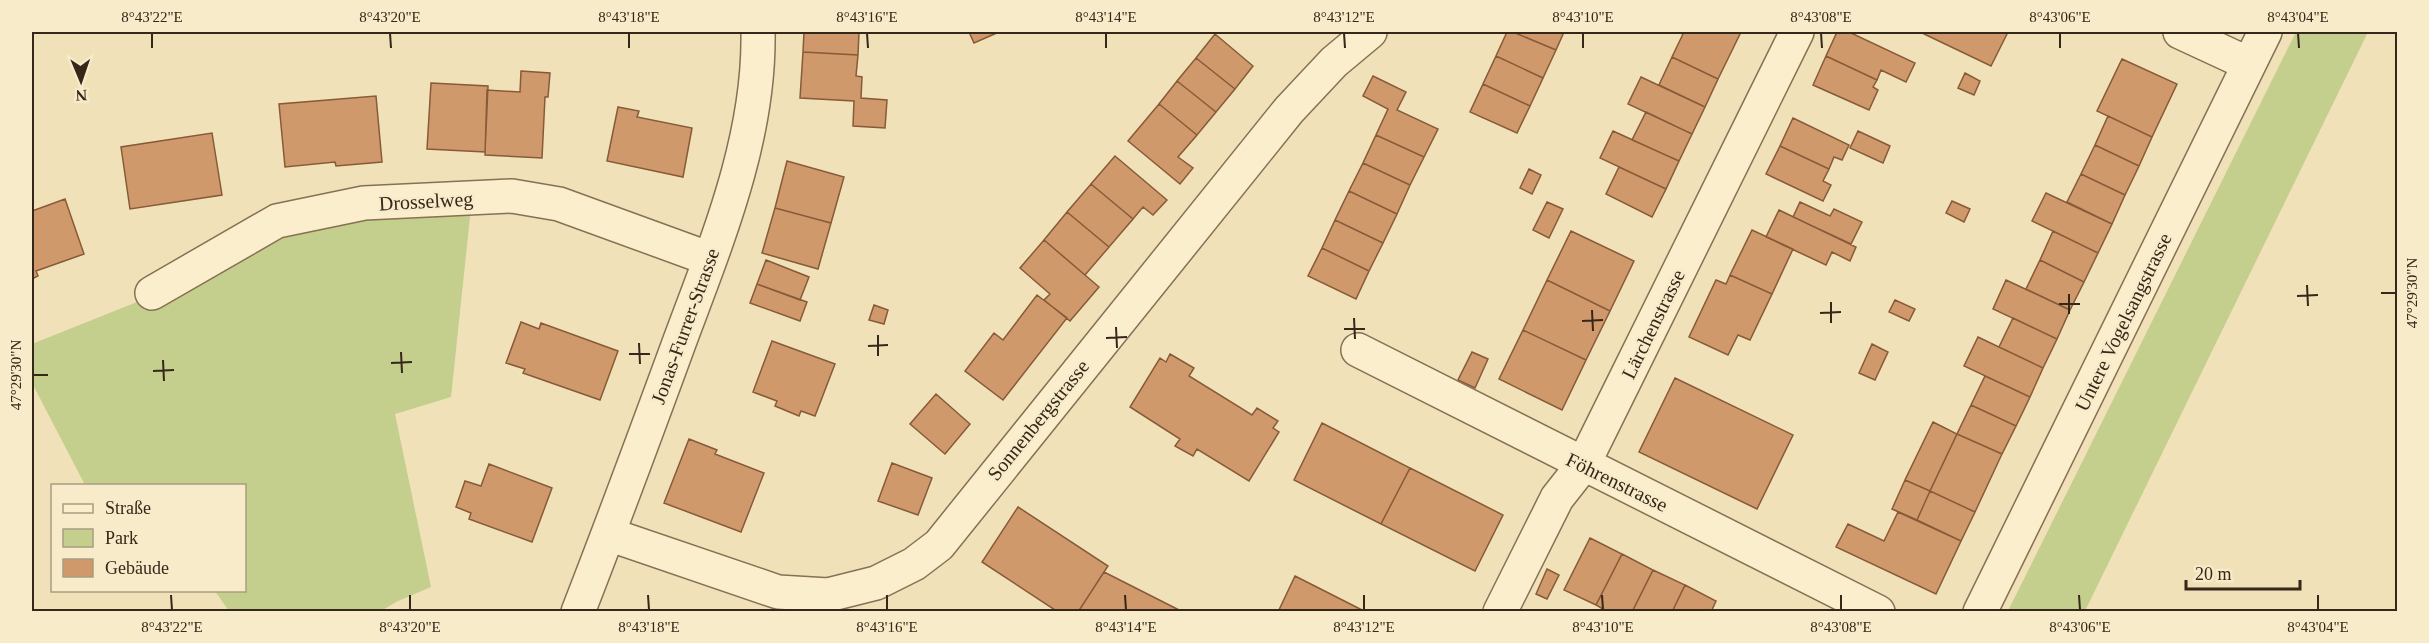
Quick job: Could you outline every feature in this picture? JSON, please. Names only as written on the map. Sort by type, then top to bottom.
[{"type":"street","name":"Jonas-Furrer-Strasse","points":[[578,612],[710,259],[739,171],[754,103],[758,32]]},
{"type":"street","name":"Sonnenbergstrasse","points":[[608,534],[778,592],[828,595],[876,583],[914,564],[939,545],[1289,110],[1334,62],[1370,32]]},
{"type":"street","name":"Lärchenstrasse","points":[[1500,612],[1557,498],[1583,465],[1797,32]]},
{"type":"street","points":[[2180,32],[2249,64]]},
{"type":"street","name":"Untere Vogelsangstrasse","points":[[1980,612],[2265,32]]},
{"type":"street","name":"Drosselweg","points":[[152,293],[277,221],[364,204],[512,196],[559,204],[710,259]]},
{"type":"street","name":"Föhrenstrasse","points":[[1358,350],[1878,612]]},
{"type":"green space","points":[[2296,32],[2368,32],[2085,611],[2008,611]]},
{"type":"green space","points":[[472,198],[451,397],[395,414],[431,587],[381,611],[229,611],[216,592],[246,592],[246,484],[84,484],[32,383],[32,344],[152,296],[277,221]]},
{"type":"building","points":[[804,32],[859,32],[858,55],[803,52]]},
{"type":"building","points":[[969,32],[999,32],[974,43]]},
{"type":"building","points":[[1507,32],[1513,32],[1556,50],[1543,78],[1496,56]]},
{"type":"building","points":[[1513,32],[1564,32],[1556,50]]},
{"type":"building","points":[[1678,32],[1741,32],[1718,79],[1672,57],[1683,34]]},
{"type":"building","points":[[1837,32],[1849,32],[1915,63],[1906,82],[1881,70],[1877,80],[1826,56]]},
{"type":"building","points":[[1920,32],[2008,32],[1991,66]]},
{"type":"building","points":[[1215,34],[1253,66],[1235,89],[1196,58]]},
{"type":"building","points":[[803,52],[858,55],[856,76],[862,77],[861,98],[887,100],[885,128],[853,126],[854,101],[800,98]]},
{"type":"building","points":[[1496,56],[1543,78],[1530,106],[1483,84]]},
{"type":"building","points":[[1826,56],[1877,80],[1873,87],[1878,90],[1869,110],[1813,85]]},
{"type":"building","points":[[1672,57],[1718,79],[1705,107],[1659,85]]},
{"type":"building","points":[[1196,58],[1235,89],[1216,112],[1177,81]]},
{"type":"building","points":[[2122,59],[2177,84],[2152,137],[2097,111]]},
{"type":"building","points":[[521,71],[550,73],[548,97],[545,97],[542,158],[485,155],[487,90],[520,92]]},
{"type":"building","points":[[1965,73],[1980,81],[1974,95],[1958,88]]},
{"type":"building","points":[[1373,76],[1406,92],[1397,110],[1438,129],[1424,157],[1376,135],[1388,109],[1363,96]]},
{"type":"building","points":[[1641,77],[1705,107],[1692,134],[1628,104]]},
{"type":"building","points":[[1177,81],[1216,112],[1197,135],[1159,104]]},
{"type":"building","points":[[431,83],[488,86],[485,152],[427,149]]},
{"type":"building","points":[[1483,84],[1530,106],[1517,133],[1470,112]]},
{"type":"building","points":[[376,96],[382,162],[336,166],[335,162],[285,167],[279,104]]},
{"type":"building","points":[[1159,104],[1197,135],[1178,157],[1193,168],[1180,184],[1128,141]]},
{"type":"building","points":[[618,107],[639,111],[637,117],[692,128],[683,177],[607,161]]},
{"type":"building","points":[[1646,112],[1692,134],[1679,161],[1632,140]]},
{"type":"building","points":[[2108,116],[2152,137],[2139,166],[2095,145]]},
{"type":"building","points":[[1793,118],[1849,145],[1842,160],[1834,157],[1829,169],[1780,146]]},
{"type":"building","points":[[1613,131],[1679,161],[1666,189],[1600,158]]},
{"type":"building","points":[[1858,131],[1890,146],[1883,163],[1850,148]]},
{"type":"building","points":[[212,133],[222,195],[130,209],[121,147]]},
{"type":"building","points":[[1376,135],[1424,157],[1410,185],[1363,163]]},
{"type":"building","points":[[2095,145],[2139,166],[2125,195],[2081,174]]},
{"type":"building","points":[[1780,146],[1829,169],[1823,181],[1831,185],[1823,201],[1766,174]]},
{"type":"building","points":[[1115,156],[1167,200],[1153,215],[1143,207],[1133,219],[1091,184]]},
{"type":"building","points":[[787,161],[844,177],[831,223],[775,208]]},
{"type":"building","points":[[1363,163],[1410,185],[1397,214],[1349,191]]},
{"type":"building","points":[[1619,167],[1666,189],[1652,217],[1606,194]]},
{"type":"building","points":[[1529,169],[1541,175],[1532,194],[1520,188]]},
{"type":"building","points":[[2081,174],[2125,195],[2112,224],[2067,202]]},
{"type":"building","points":[[1091,184],[1133,219],[1109,247],[1067,212]]},
{"type":"building","points":[[1349,191],[1397,214],[1383,243],[1335,220]]},
{"type":"building","points":[[2046,193],[2112,224],[2098,253],[2032,221]]},
{"type":"building","points":[[65,199],[84,254],[36,271],[38,276],[32,279],[32,211]]},
{"type":"building","points":[[1952,201],[1970,209],[1964,222],[1946,213]]},
{"type":"building","points":[[1547,202],[1563,209],[1549,238],[1533,230]]},
{"type":"building","points":[[1800,202],[1830,216],[1834,209],[1862,222],[1851,244],[1793,217]]},
{"type":"building","points":[[775,208],[831,223],[818,269],[762,253]]},
{"type":"building","points":[[1779,210],[1856,247],[1850,261],[1832,252],[1826,265],[1766,237]]},
{"type":"building","points":[[1067,212],[1109,247],[1085,275],[1044,240]]},
{"type":"building","points":[[1335,220],[1383,243],[1369,271],[1322,248]]},
{"type":"building","points":[[1752,230],[1793,249],[1772,294],[1730,275]]},
{"type":"building","points":[[1571,231],[1634,261],[1610,311],[1547,280]]},
{"type":"building","points":[[2053,231],[2098,253],[2084,282],[2040,260]]},
{"type":"building","points":[[1044,240],[1099,287],[1070,321],[1044,300],[1050,294],[1020,268]]},
{"type":"building","points":[[1322,248],[1369,271],[1356,299],[1308,276]]},
{"type":"building","points":[[766,260],[809,277],[800,300],[757,284]]},
{"type":"building","points":[[2040,260],[2084,282],[2070,310],[2026,289]]},
{"type":"building","points":[[1730,275],[1772,294],[1750,340],[1738,335],[1728,355],[1689,337],[1716,280],[1726,284]]},
{"type":"building","points":[[1547,280],[1610,311],[1586,360],[1523,330]]},
{"type":"building","points":[[2006,280],[2070,310],[2057,339],[1993,309]]},
{"type":"building","points":[[757,284],[807,302],[800,321],[750,303]]},
{"type":"building","points":[[1037,295],[1067,318],[1003,400],[965,371],[994,333],[1003,340]]},
{"type":"building","points":[[1895,300],[1915,309],[1909,321],[1889,312]]},
{"type":"building","points":[[874,305],[888,310],[884,324],[869,320]]},
{"type":"building","points":[[2013,318],[2057,339],[2043,368],[1999,347]]},
{"type":"building","points":[[521,322],[539,329],[541,323],[618,351],[600,400],[523,373],[525,369],[506,363]]},
{"type":"building","points":[[1523,330],[1586,360],[1562,410],[1499,379]]},
{"type":"building","points":[[1978,337],[2043,368],[2030,397],[1964,366]]},
{"type":"building","points":[[772,341],[835,364],[815,416],[801,411],[799,416],[775,406],[777,401],[753,392]]},
{"type":"building","points":[[1872,344],[1888,352],[1875,380],[1859,373]]},
{"type":"building","points":[[1472,352],[1488,359],[1475,388],[1458,380]]},
{"type":"building","points":[[1170,354],[1194,368],[1189,376],[1252,415],[1257,408],[1278,421],[1273,428],[1279,432],[1249,481],[1197,449],[1193,456],[1175,446],[1180,439],[1130,407],[1160,358],[1166,362]]},
{"type":"building","points":[[1985,376],[2030,397],[2016,426],[1971,405]]},
{"type":"building","points":[[1675,378],[1793,435],[1757,509],[1639,452]]},
{"type":"building","points":[[936,394],[970,424],[945,454],[910,424]]},
{"type":"building","points":[[1971,405],[2016,426],[2002,454],[1957,434]]},
{"type":"building","points":[[1933,422],[1957,434],[1930,491],[1905,480]]},
{"type":"building","points":[[1322,423],[1410,468],[1381,524],[1294,480]]},
{"type":"building","points":[[1957,434],[2002,454],[1975,512],[1930,491]]},
{"type":"building","points":[[689,439],[717,450],[715,454],[764,473],[741,532],[664,503]]},
{"type":"building","points":[[892,463],[932,478],[918,515],[878,501]]},
{"type":"building","points":[[489,464],[552,488],[532,542],[469,519],[471,513],[456,507],[465,481],[481,486]]},
{"type":"building","points":[[1410,468],[1503,515],[1475,571],[1381,524]]},
{"type":"building","points":[[1905,480],[1930,491],[1917,520],[1892,509]]},
{"type":"building","points":[[1930,491],[1975,512],[1961,541],[1917,520]]},
{"type":"building","points":[[1018,507],[1108,566],[1078,612],[1058,612],[982,562]]},
{"type":"building","points":[[1898,512],[1961,541],[1936,594],[1836,547],[1848,524],[1884,541]]},
{"type":"building","points":[[1590,538],[1622,554],[1596,605],[1564,590]]},
{"type":"building","points":[[1622,554],[1653,570],[1632,612],[1608,612],[1596,605]]},
{"type":"building","points":[[1547,569],[1559,575],[1547,599],[1536,594]]},
{"type":"building","points":[[1653,570],[1685,585],[1672,612],[1632,612]]},
{"type":"building","points":[[1104,572],[1183,612],[1078,612]]},
{"type":"building","points":[[1295,576],[1366,612],[1278,612]]},
{"type":"building","points":[[1685,585],[1716,601],[1711,612],[1672,612]]}]
